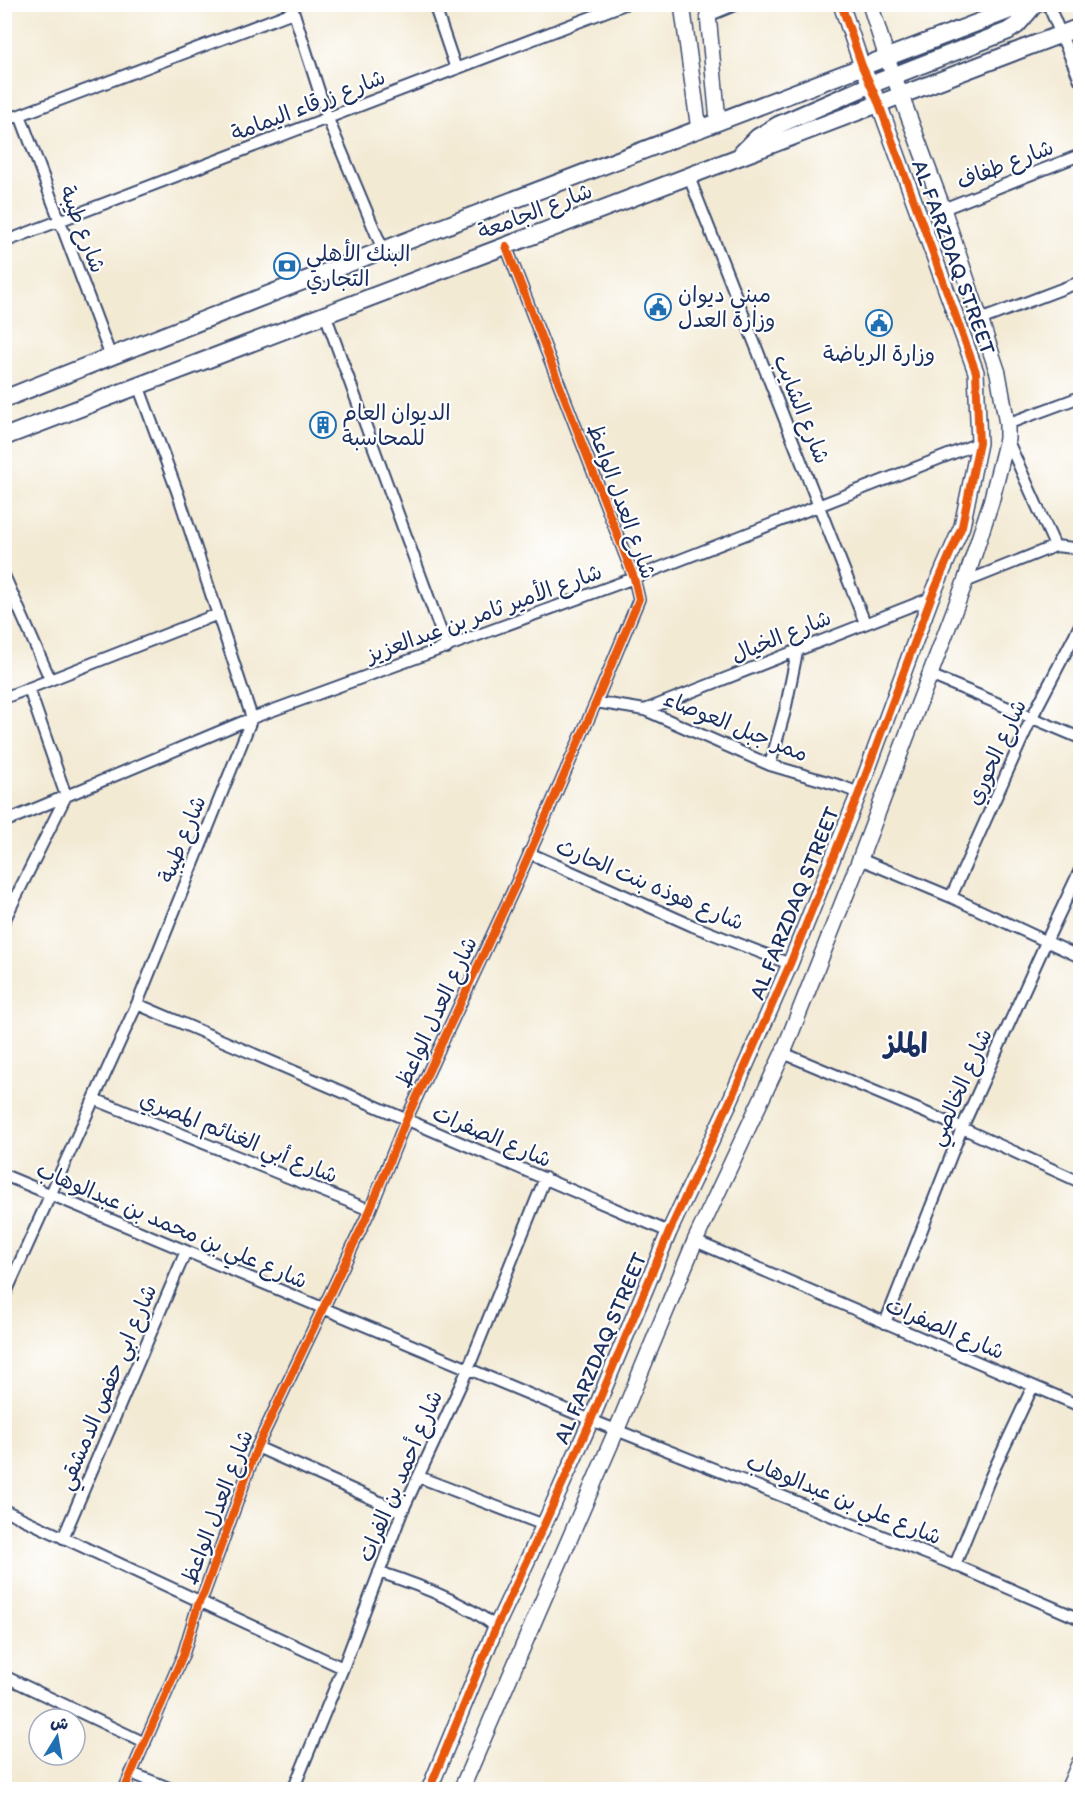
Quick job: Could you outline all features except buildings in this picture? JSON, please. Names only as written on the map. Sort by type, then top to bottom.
[{"type":"main road","name":"شارع الجامعة","points":[[4,399],[383,250],[1026,4]]},
{"type":"main road","points":[[738,158],[758,137],[767,132],[870,85],[1008,32],[1035,4]]},
{"type":"main road","name":"شارع الجامعة","points":[[4,436],[1080,27]]},
{"type":"street","points":[[434,4],[456,69]]},
{"type":"street","name":"شارع زرقاء اليمامة","points":[[4,242],[625,4]]},
{"type":"street","points":[[682,4],[699,130]]},
{"type":"street","points":[[718,121],[707,10],[737,4]]},
{"type":"street","name":"AL FARZDAQ STREET","points":[[429,1790],[496,1627],[591,1420],[669,1232],[790,964],[859,794],[931,598],[962,526],[979,443],[976,372],[841,4]]},
{"type":"street","name":"AL FARZDAQ STREET","points":[[460,1790],[617,1429],[695,1241],[783,1053],[930,675],[992,502],[1007,432],[998,373],[943,208],[887,58],[870,4]]},
{"type":"street","points":[[1048,4],[1080,80]]},
{"type":"street","points":[[4,121],[292,8],[327,119],[383,250]]},
{"type":"street","name":"شارع طيبة","points":[[20,115],[111,357]]},
{"type":"street","name":"شارع طفاف","points":[[943,208],[1080,155]]},
{"type":"street","name":"شارع الشايب","points":[[688,177],[865,623]]},
{"type":"street","name":"شارع العدل الواعظ","points":[[124,1790],[183,1655],[199,1602],[257,1448],[370,1210],[406,1120],[529,853],[639,599],[634,578],[506,246]]},
{"type":"street","points":[[980,320],[1080,282]]},
{"type":"street","points":[[325,314],[447,648]]},
{"type":"street","points":[[138,385],[177,491],[252,718]]},
{"type":"street","points":[[1055,546],[1007,432],[1080,397]]},
{"type":"street","name":"شارع الأمير ثامر بن عبدالعزيز","points":[[4,822],[252,718],[634,578],[979,443]]},
{"type":"street","points":[[965,582],[1055,546],[1078,548]]},
{"type":"street","points":[[4,575],[50,679]]},
{"type":"street","name":"شارع الخيال","points":[[645,710],[931,598]]},
{"type":"street","points":[[4,698],[218,614]]},
{"type":"street","name":"شارع الحوري","points":[[951,897],[1032,717],[1080,625]]},
{"type":"street","points":[[770,765],[785,711],[797,652]]},
{"type":"street","points":[[930,675],[1080,738]]},
{"type":"street","points":[[4,921],[66,796],[29,689]]},
{"type":"street","name":"ممر جبل العوصاء","points":[[596,702],[645,710],[770,765],[838,785],[859,794]]},
{"type":"street","name":"شارع طيبة","points":[[4,1297],[137,1004],[252,718]]},
{"type":"street","name":"شارع هوذه بنت الحارث","points":[[529,853],[693,926],[790,964]]},
{"type":"street","points":[[860,859],[951,897],[1080,957]]},
{"type":"street","name":"شارع الخالصي","points":[[885,1323],[962,1128],[1080,870]]},
{"type":"street","name":"شارع الصفرات","points":[[137,1004],[669,1232]]},
{"type":"street","points":[[783,1053],[962,1128],[1080,1182]]},
{"type":"street","name":"شارع أبي الغنائم المصري","points":[[94,1099],[370,1210]]},
{"type":"street","name":"شارع علي بن محمد بن عبدالوهاب","points":[[4,1176],[591,1420]]},
{"type":"street","name":"شارع أحمد بن الفرات","points":[[292,1790],[343,1668],[402,1512],[468,1369],[544,1178]]},
{"type":"street","name":"شارع الصفرات","points":[[695,1241],[1080,1406]]},
{"type":"street","name":"شارع ابي حفص الدمشقي","points":[[63,1538],[186,1251]]},
{"type":"street","points":[[955,1565],[990,1478],[1033,1386]]},
{"type":"street","name":"شارع علي بن عبدالوهاب","points":[[591,1420],[955,1565],[1080,1619]]},
{"type":"street","points":[[257,1448],[402,1512]]},
{"type":"street","points":[[419,1477],[544,1525]]},
{"type":"street","points":[[4,1510],[343,1668]]},
{"type":"street","points":[[380,1572],[406,1581],[483,1617],[496,1627]]},
{"type":"street","points":[[4,1676],[145,1743]]},
{"type":"street","points":[[1068,1790],[1080,1762]]},
{"type":"street","points":[[131,1773],[174,1790]]},
{"type":"cycle path","points":[[429,1790],[496,1627],[591,1420],[669,1232],[790,964],[859,793],[931,598],[962,526],[979,443],[976,372],[841,4]]},
{"type":"cycle path","points":[[124,1790],[183,1655],[199,1602],[257,1447],[370,1210],[406,1120],[517,882],[639,599],[634,578],[506,246]]},
{"type":"place","name":"البنك الأهلي التجاري","points":[[287,266]]},
{"type":"place","name":"مبنى ديوان وزارة العدل","points":[[658,307]]},
{"type":"place","name":"وزارة الرياضة","points":[[879,323]]},
{"type":"place","name":"الديوان العام للمحاسبة","points":[[323,425]]},
{"type":"district","name":"الملز","points":[[906,1043]]}]
